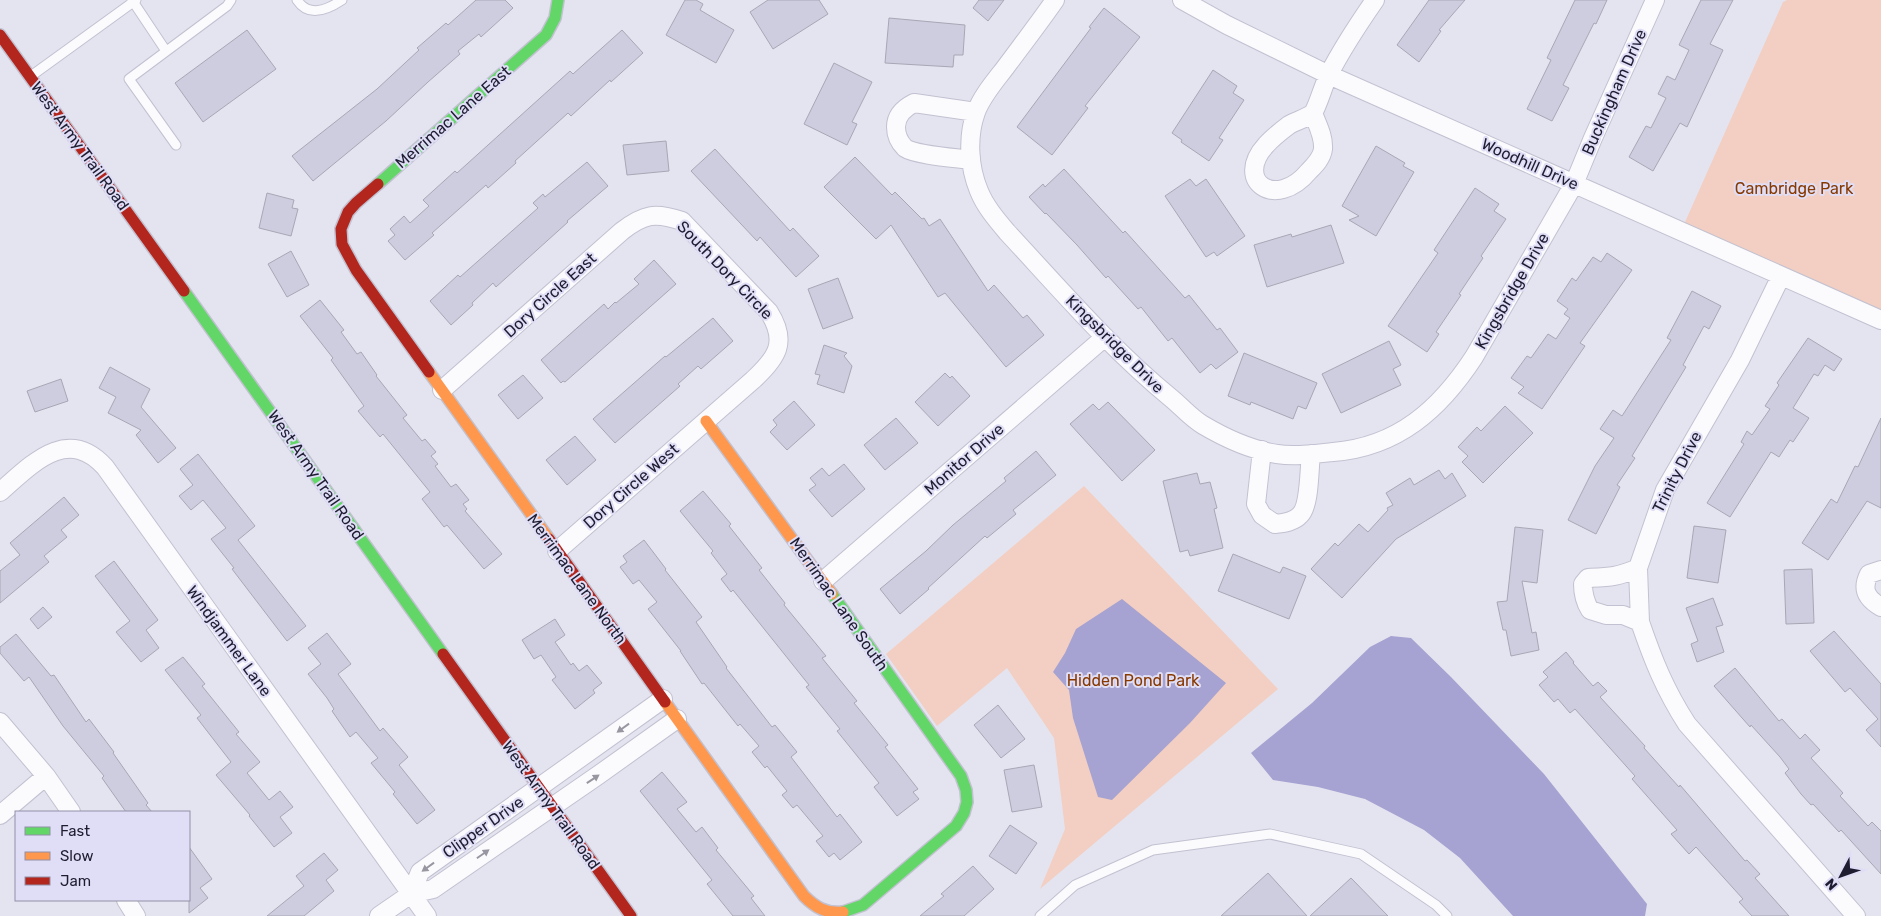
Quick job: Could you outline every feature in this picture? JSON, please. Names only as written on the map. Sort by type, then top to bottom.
[{"type":"street","name":"Merrimac Lane East","points":[[339,230],[342,220],[356,203],[546,35],[556,21],[559,8],[558,0]]},
{"type":"street","name":"Kingsbridge Drive","points":[[1055,0],[982,100],[976,112],[970,146],[971,160],[979,191],[991,213],[1105,337],[1146,378],[1195,419],[1237,442],[1275,454],[1293,456],[1352,451],[1390,438],[1422,418],[1449,392],[1474,356],[1574,184]]},
{"type":"street","name":"Woodhill Drive","points":[[1182,0],[1227,25],[1329,75],[1881,320]]},
{"type":"street","points":[[1312,113],[1322,136],[1323,149],[1319,161],[1301,181],[1288,189],[1278,191],[1267,189],[1260,184],[1254,174],[1255,160],[1271,139],[1290,125],[1312,113],[1329,75],[1358,25],[1376,0]]},
{"type":"street","name":"Buckingham Drive","points":[[1574,184],[1654,0]]},
{"type":"street","name":"West Army Trail Road","points":[[0,35],[631,916]]},
{"type":"street","points":[[971,160],[906,149],[899,140],[896,124],[903,110],[914,103],[976,112]]},
{"type":"street","name":"Dory Circle East","points":[[442,390],[622,231],[650,215],[665,216]]},
{"type":"street","name":"South Dory Circle","points":[[665,216],[682,221],[769,312],[777,325],[779,340],[775,356],[706,421]]},
{"type":"street","name":"Merrimac Lane North","points":[[339,230],[341,244],[356,270],[804,896],[822,911],[832,914]]},
{"type":"street","name":"Trinity Drive","points":[[1638,568],[1665,490],[1740,360],[1781,276]]},
{"type":"street","name":"Monitor Drive","points":[[823,581],[1105,337]]},
{"type":"street","name":"Dory Circle West","points":[[557,551],[706,421]]},
{"type":"street","name":"Merrimac Lane South","points":[[706,421],[823,581],[961,776],[967,790],[966,807],[963,816],[956,826],[863,906],[844,914],[832,914]]},
{"type":"street","name":"Windjammer Lane","points":[[0,492],[40,457],[52,452],[75,449],[86,452],[96,458],[105,467],[427,916]]},
{"type":"street","points":[[1262,450],[1256,504],[1262,515],[1275,524],[1288,522],[1300,516],[1306,507],[1311,454]]},
{"type":"street","points":[[1640,622],[1623,615],[1606,615],[1590,610],[1586,604],[1583,584],[1588,578],[1606,578],[1622,575],[1638,568],[1640,622],[1658,674],[1670,699],[1687,724],[1856,916]]},
{"type":"street","points":[[1881,570],[1869,574],[1865,583],[1866,591],[1873,602],[1881,607]]},
{"type":"street","name":"Clipper Drive","points":[[411,894],[420,872],[663,699]]},
{"type":"street","name":"Clipper Drive","points":[[379,916],[411,894],[433,889],[677,719]]},
{"type":"street","points":[[0,722],[46,776],[70,811]]},
{"type":"street","points":[[0,815],[46,776]]},
{"type":"street","points":[[127,901],[136,916]]},
{"type":"lane","points":[[176,145],[129,79],[227,6],[231,0]]},
{"type":"lane","points":[[296,0],[300,5],[312,11],[322,11],[342,0]]},
{"type":"lane","points":[[30,76],[134,1],[166,51]]},
{"type":"lane","points":[[1040,916],[1075,884],[1153,850],[1270,834],[1361,854],[1436,905],[1446,916]]},
{"type":"green space","name":"Cambridge Park","points":[[1787,0],[1881,0],[1881,319],[1681,231],[1783,2]]},
{"type":"green space","name":"Hidden Pond Park","points":[[1084,486],[1278,689],[1040,889],[1065,829],[1054,738],[1007,668],[937,726],[886,654]]},
{"type":"shaded area","points":[[1122,599],[1226,683],[1190,723],[1112,800],[1098,797],[1073,718],[1069,690],[1053,672],[1065,653],[1076,629]]},
{"type":"shaded area","points":[[1391,636],[1411,638],[1544,774],[1647,904],[1645,916],[1513,916],[1460,858],[1424,830],[1365,799],[1318,787],[1273,780],[1251,753],[1312,703],[1370,647]]},
{"type":"building","points":[[476,0],[505,0],[513,8],[481,37],[479,34],[458,51],[460,54],[386,121],[313,181],[292,156],[377,89],[419,50],[417,48],[446,23],[448,25]]},
{"type":"building","points":[[685,0],[696,0],[703,4],[700,10],[734,30],[716,63],[666,35]]},
{"type":"building","points":[[768,0],[819,0],[828,14],[773,49],[750,12]]},
{"type":"building","points":[[979,0],[1004,0],[988,21],[973,8]]},
{"type":"building","points":[[1429,0],[1465,0],[1439,30],[1441,31],[1419,62],[1397,45]]},
{"type":"building","points":[[1575,0],[1607,0],[1563,85],[1569,88],[1552,121],[1527,109],[1551,60],[1547,58]]},
{"type":"building","points":[[1701,0],[1733,0],[1710,44],[1723,50],[1687,127],[1680,123],[1653,171],[1629,157],[1646,126],[1651,128],[1666,98],[1658,94],[1667,76],[1675,80],[1689,50],[1679,45]]},
{"type":"building","points":[[1104,8],[1140,37],[1085,106],[1088,108],[1052,155],[1017,127]]},
{"type":"building","points":[[889,18],[965,25],[963,55],[954,55],[953,67],[885,63]]},
{"type":"building","points":[[247,30],[276,69],[203,122],[175,83]]},
{"type":"building","points":[[622,30],[643,53],[571,116],[568,113],[515,161],[516,163],[488,188],[486,185],[405,260],[388,241],[395,235],[390,229],[404,216],[410,223],[429,206],[423,200],[455,171],[457,173],[570,71],[573,74]]},
{"type":"building","points":[[834,63],[872,82],[852,122],[857,124],[847,145],[804,124]]},
{"type":"building","points":[[1213,70],[1237,86],[1233,93],[1244,100],[1219,138],[1223,140],[1209,161],[1181,142],[1182,140],[1172,133]]},
{"type":"building","points":[[666,141],[669,171],[627,175],[623,145]]},
{"type":"building","points":[[1376,146],[1405,163],[1403,166],[1414,172],[1376,236],[1349,220],[1359,216],[1342,206]]},
{"type":"building","points":[[715,149],[790,231],[793,228],[819,256],[796,277],[760,237],[757,241],[691,171]]},
{"type":"building","points":[[855,157],[892,195],[895,192],[922,219],[924,218],[929,226],[940,219],[988,291],[994,285],[1023,318],[1027,315],[1044,335],[1006,367],[945,293],[938,297],[891,225],[876,239],[824,187]]},
{"type":"building","points":[[587,162],[608,186],[496,287],[493,283],[451,325],[430,301],[538,208],[533,203],[543,194],[545,197]]},
{"type":"building","points":[[1064,169],[1123,233],[1125,231],[1185,298],[1189,295],[1217,330],[1220,328],[1238,352],[1216,369],[1211,364],[1200,373],[1172,338],[1168,341],[1141,307],[1138,309],[1108,276],[1106,278],[1077,245],[1029,197],[1043,184],[1045,187]]},
{"type":"building","points":[[1190,179],[1196,186],[1206,179],[1245,236],[1217,256],[1214,252],[1206,257],[1165,196]]},
{"type":"building","points":[[1475,188],[1499,204],[1494,211],[1506,219],[1481,256],[1483,258],[1436,332],[1439,334],[1427,352],[1388,326],[1438,253],[1434,250]]},
{"type":"building","points":[[267,193],[294,200],[292,208],[298,209],[291,236],[259,228]]},
{"type":"building","points":[[1331,225],[1344,263],[1267,287],[1254,245],[1291,234],[1292,237]]},
{"type":"building","points":[[291,251],[309,285],[287,297],[268,264]]},
{"type":"building","points":[[1607,253],[1632,270],[1580,343],[1585,346],[1542,409],[1518,393],[1524,387],[1511,378],[1527,356],[1531,358],[1548,334],[1556,339],[1570,318],[1564,314],[1568,309],[1557,301],[1572,278],[1576,281],[1593,257],[1601,262]]},
{"type":"building","points":[[654,260],[676,284],[565,382],[561,383],[541,360],[604,304],[608,309],[639,284],[634,279]]},
{"type":"building","points":[[838,278],[853,318],[823,329],[808,289]]},
{"type":"building","points":[[1692,291],[1721,306],[1709,329],[1704,326],[1683,365],[1686,367],[1632,456],[1635,458],[1617,485],[1620,487],[1596,534],[1568,520],[1595,466],[1614,438],[1600,429],[1613,410],[1622,416],[1671,340],[1667,338]]},
{"type":"building","points":[[320,300],[344,330],[341,332],[357,354],[361,352],[376,376],[407,415],[403,418],[422,441],[425,439],[436,452],[431,456],[438,464],[435,466],[451,487],[456,484],[469,500],[463,504],[467,509],[465,511],[502,554],[484,569],[447,525],[444,527],[422,499],[430,492],[383,434],[380,437],[358,411],[364,406],[331,360],[333,358],[300,316]]},
{"type":"building","points":[[713,318],[733,341],[701,369],[698,366],[678,384],[680,386],[615,443],[593,419],[665,356]]},
{"type":"building","points":[[1808,338],[1842,359],[1834,371],[1825,365],[1818,376],[1814,374],[1793,408],[1809,418],[1793,442],[1790,440],[1779,457],[1771,452],[1730,517],[1707,503],[1744,444],[1741,442],[1747,431],[1752,435],[1770,409],[1765,406],[1779,385],[1777,383]]},
{"type":"building","points":[[1389,341],[1401,365],[1393,369],[1401,385],[1341,413],[1322,374]]},
{"type":"building","points":[[824,345],[847,353],[844,356],[852,366],[844,393],[817,384],[820,375],[815,374]]},
{"type":"building","points":[[1244,353],[1317,383],[1306,409],[1298,406],[1293,419],[1251,402],[1250,405],[1228,396]]},
{"type":"building","points":[[110,367],[150,389],[141,407],[176,448],[158,463],[136,435],[141,430],[108,413],[116,397],[99,388]]},
{"type":"building","points":[[945,373],[950,378],[952,376],[970,396],[938,426],[915,402]]},
{"type":"building","points":[[523,375],[543,398],[518,419],[498,395]]},
{"type":"building","points":[[61,379],[68,401],[35,412],[27,391]]},
{"type":"building","points":[[794,401],[815,425],[787,450],[770,432],[777,425],[773,420]]},
{"type":"building","points":[[1108,402],[1155,450],[1122,481],[1070,424],[1093,404],[1099,410]]},
{"type":"building","points":[[1505,406],[1533,433],[1483,483],[1462,462],[1468,456],[1458,447],[1477,427],[1481,431]]},
{"type":"building","points":[[896,418],[918,443],[885,470],[864,445]]},
{"type":"building","points":[[1881,418],[1881,508],[1867,501],[1828,560],[1802,543],[1831,499],[1837,503],[1855,466],[1858,467]]},
{"type":"building","points":[[575,436],[596,460],[567,485],[546,460]]},
{"type":"building","points":[[1036,451],[1056,475],[1013,510],[1016,514],[987,538],[985,536],[900,614],[880,589],[1006,481],[1004,478]]},
{"type":"building","points":[[198,454],[255,526],[238,540],[306,626],[287,641],[211,539],[226,528],[203,500],[191,510],[179,496],[193,485],[180,469]]},
{"type":"building","points":[[844,464],[865,489],[832,517],[809,490],[816,485],[810,478],[822,468],[829,476]]},
{"type":"building","points":[[1439,470],[1445,479],[1452,473],[1466,496],[1396,539],[1342,598],[1311,569],[1335,543],[1338,546],[1359,524],[1368,532],[1388,510],[1387,508],[1393,505],[1386,493],[1410,478],[1414,485]]},
{"type":"building","points":[[1197,473],[1200,484],[1210,482],[1217,508],[1214,509],[1223,548],[1190,556],[1188,550],[1180,552],[1163,481]]},
{"type":"building","points":[[703,491],[731,524],[729,526],[762,568],[759,570],[785,603],[784,605],[826,656],[822,658],[857,701],[854,703],[888,745],[885,747],[918,789],[913,792],[919,799],[897,816],[874,787],[879,783],[837,731],[840,729],[806,687],[809,685],[733,590],[731,592],[721,579],[727,574],[711,553],[713,551],[680,511]]},
{"type":"building","points":[[64,497],[79,515],[61,530],[67,537],[44,556],[49,562],[0,603],[0,571],[20,555],[10,543]]},
{"type":"building","points":[[1694,526],[1726,530],[1718,583],[1687,578]]},
{"type":"building","points":[[1515,527],[1543,530],[1537,583],[1522,581],[1532,633],[1536,632],[1539,650],[1511,656],[1506,630],[1503,630],[1497,602],[1507,601]]},
{"type":"building","points":[[644,540],[702,617],[696,622],[726,668],[772,727],[775,725],[797,752],[791,757],[837,817],[840,814],[862,842],[840,860],[834,853],[829,857],[816,841],[823,836],[797,805],[793,808],[782,795],[787,791],[767,766],[765,768],[752,752],[759,746],[740,724],[738,726],[704,683],[702,684],[681,651],[648,609],[657,602],[639,580],[633,584],[620,567],[627,562],[623,556]]},
{"type":"building","points":[[1233,554],[1280,573],[1283,567],[1306,576],[1289,619],[1218,591]]},
{"type":"building","points":[[114,561],[158,620],[146,630],[159,648],[141,662],[116,632],[130,621],[95,576]]},
{"type":"building","points":[[1812,569],[1814,623],[1786,624],[1784,570]]},
{"type":"building","points":[[1713,598],[1723,625],[1716,627],[1724,652],[1697,662],[1691,644],[1698,641],[1686,608]]},
{"type":"building","points":[[43,607],[52,617],[38,629],[30,619]]},
{"type":"building","points":[[555,619],[565,635],[555,642],[571,665],[573,663],[579,671],[587,665],[602,683],[593,690],[595,693],[575,709],[552,680],[556,677],[541,655],[534,659],[522,640]]},
{"type":"building","points":[[1834,631],[1881,684],[1881,747],[1866,730],[1878,719],[1850,688],[1845,692],[1810,651]]},
{"type":"building","points":[[327,633],[351,664],[338,674],[380,731],[383,728],[408,757],[399,765],[435,810],[417,824],[393,794],[395,792],[371,763],[378,758],[356,732],[350,737],[332,711],[334,709],[327,698],[308,674],[321,664],[308,648]]},
{"type":"building","points":[[16,634],[51,676],[54,675],[86,722],[89,719],[114,752],[148,803],[146,805],[151,811],[125,811],[102,778],[104,776],[63,726],[29,677],[24,681],[0,653],[0,647]]},
{"type":"building","points":[[1566,652],[1593,686],[1598,682],[1607,691],[1600,697],[1679,787],[1680,785],[1745,861],[1747,860],[1760,874],[1755,878],[1789,916],[1752,916],[1739,902],[1743,899],[1696,847],[1689,854],[1671,834],[1677,830],[1632,779],[1635,776],[1575,709],[1570,713],[1558,699],[1554,702],[1539,685],[1548,677],[1543,672]]},
{"type":"building","points":[[183,657],[205,684],[202,686],[239,732],[236,734],[260,762],[247,773],[269,800],[280,791],[293,807],[280,817],[292,833],[274,847],[216,775],[231,762],[197,718],[201,715],[165,670]]},
{"type":"building","points":[[1735,668],[1779,721],[1782,719],[1800,739],[1805,734],[1820,750],[1811,758],[1843,793],[1840,796],[1868,826],[1872,822],[1881,831],[1881,874],[1841,830],[1839,832],[1801,794],[1785,773],[1789,769],[1780,757],[1751,725],[1750,727],[1714,686]]},
{"type":"building","points":[[998,705],[1025,739],[1001,758],[974,725]]},
{"type":"building","points":[[1034,765],[1042,807],[1012,812],[1004,770]]},
{"type":"building","points":[[662,772],[687,802],[677,809],[696,832],[702,827],[718,848],[716,850],[754,896],[751,898],[765,916],[733,916],[707,884],[712,880],[640,791]]},
{"type":"building","points":[[1010,825],[1037,843],[1016,874],[989,856]]},
{"type":"building","points":[[190,848],[212,879],[200,888],[208,898],[189,913]]},
{"type":"building","points":[[324,853],[338,870],[326,880],[334,891],[304,916],[267,916],[304,886],[296,876]]},
{"type":"building","points":[[973,866],[994,889],[964,916],[920,916],[944,896],[941,894]]},
{"type":"building","points":[[1268,873],[1307,916],[1221,916]]},
{"type":"building","points":[[1351,878],[1388,916],[1310,916]]},
{"type":"traffic: fast","points":[[378,184],[546,35],[555,18],[558,0]]},
{"type":"traffic: fast","points":[[184,291],[443,654]]},
{"type":"traffic: fast","points":[[832,594],[961,776],[966,790],[967,802],[964,813],[956,826],[863,905],[843,912]]},
{"type":"traffic: slow","points":[[429,372],[549,539]]},
{"type":"traffic: slow","points":[[706,421],[832,594]]},
{"type":"traffic: slow","points":[[665,702],[804,896],[821,909],[831,912],[843,912]]},
{"type":"traffic: jam","points":[[0,35],[184,291]]},
{"type":"traffic: jam","points":[[378,184],[348,212],[341,229],[342,244],[356,270],[429,372]]},
{"type":"traffic: jam","points":[[549,539],[665,702]]},
{"type":"traffic: jam","points":[[443,654],[631,916]]}]
